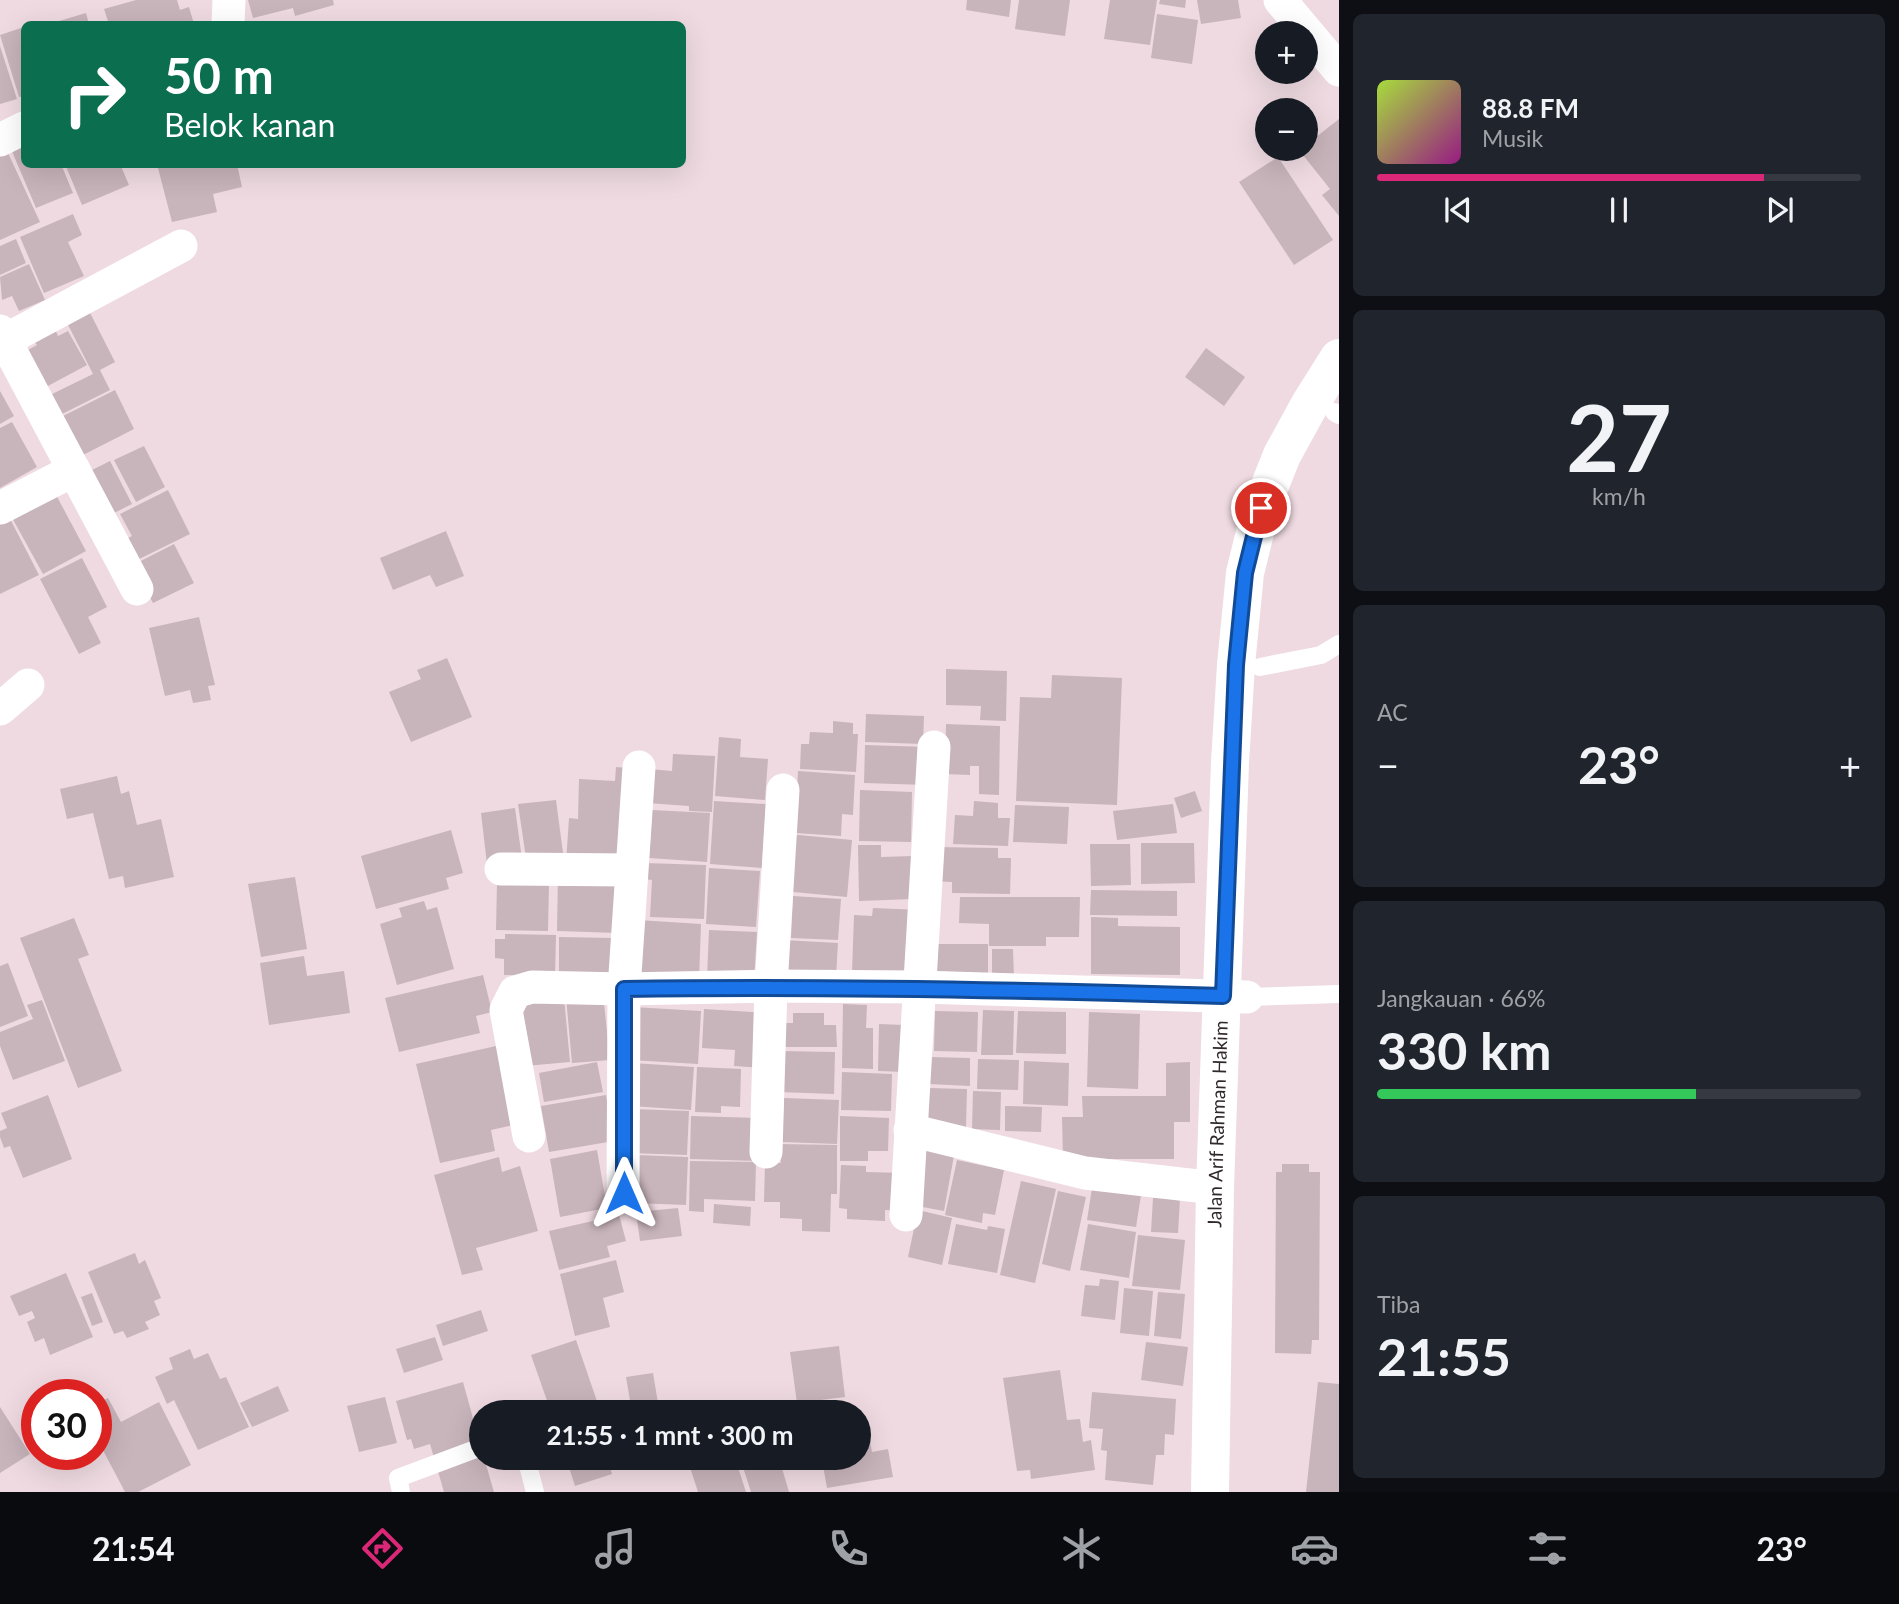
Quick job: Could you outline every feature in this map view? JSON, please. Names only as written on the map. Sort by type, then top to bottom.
[{"type":"main road","name":"Jalan Arif Rahman Hakim","points":[[1235,1492],[1240,1188],[1235,997],[1233,720],[1236,665],[1245,573],[1261,508],[1282,455],[1339,358]]},
{"type":"main road","name":"Jalan Arif Rahman Hakim","points":[[1210,1492],[1215,1188],[1235,997],[1260,667],[1270,577],[1284,515],[1305,465],[1337,411]]},
{"type":"street","points":[[228,21],[229,0]]},
{"type":"street","points":[[1280,0],[1339,70]]},
{"type":"street","points":[[0,139],[21,129]]},
{"type":"street","points":[[137,589],[2,338],[181,246]]},
{"type":"street","points":[[0,508],[74,470]]},
{"type":"street","points":[[0,709],[28,685]]},
{"type":"street","points":[[906,1215],[934,747]]},
{"type":"street","points":[[624,1193],[624,989],[639,767]]},
{"type":"street","points":[[766,1152],[771,986],[783,790]]},
{"type":"street","points":[[501,869],[630,870]]},
{"type":"street","points":[[529,1136],[506,1010],[515,992],[532,987],[920,988],[1235,997]]},
{"type":"street","points":[[910,1130],[1085,1173],[1215,1188]]},
{"type":"lane","points":[[1260,667],[1321,655],[1339,643]]},
{"type":"lane","points":[[1235,997],[1339,994]]},
{"type":"lane","points":[[401,1492],[398,1478],[469,1451]]},
{"type":"lane","points":[[529,1470],[535,1492]]},
{"type":"building","points":[[136,0],[177,0],[180,10],[189,7],[193,21],[108,21],[104,9]]},
{"type":"building","points":[[248,0],[333,0],[334,5],[295,16],[293,8],[253,18]]},
{"type":"building","points":[[967,0],[1011,0],[1009,17],[966,10]]},
{"type":"building","points":[[1019,0],[1070,0],[1065,36],[1015,29]]},
{"type":"building","points":[[1110,0],[1157,0],[1150,45],[1104,39]]},
{"type":"building","points":[[1160,0],[1186,0],[1185,8],[1159,4]]},
{"type":"building","points":[[1197,0],[1238,0],[1241,18],[1201,24]]},
{"type":"building","points":[[86,13],[88,21],[59,21]]},
{"type":"building","points":[[1157,14],[1198,20],[1192,64],[1151,58]]},
{"type":"building","points":[[21,28],[21,97],[19,97],[0,35]]},
{"type":"building","points":[[0,46],[17,99],[0,104]]},
{"type":"building","points":[[1339,119],[1339,216],[1322,195],[1330,189],[1308,161],[1318,161],[1318,136]]},
{"type":"building","points":[[21,145],[21,168],[63,168],[73,193],[36,208],[11,149]]},
{"type":"building","points":[[8,153],[40,222],[0,240],[0,156]]},
{"type":"building","points":[[1272,161],[1281,161],[1333,240],[1294,265],[1239,182]]},
{"type":"building","points":[[67,168],[122,168],[129,185],[82,205]]},
{"type":"building","points":[[158,168],[238,168],[242,187],[213,194],[217,212],[172,222]]},
{"type":"building","points":[[73,214],[82,235],[68,242],[84,276],[44,293],[20,237]]},
{"type":"building","points":[[16,239],[26,263],[0,275],[0,246]]},
{"type":"building","points":[[29,264],[45,300],[19,311],[12,296],[2,300],[0,277]]},
{"type":"building","points":[[84,301],[115,362],[100,370],[110,390],[56,417],[46,397],[93,374],[62,313]]},
{"type":"building","points":[[55,329],[58,336],[68,331],[87,365],[46,387],[26,351],[37,345],[34,341]]},
{"type":"building","points":[[1206,348],[1245,377],[1224,406],[1185,377]]},
{"type":"building","points":[[115,390],[134,429],[79,457],[59,418]]},
{"type":"building","points":[[0,391],[14,416],[0,424]]},
{"type":"building","points":[[12,422],[37,467],[0,488],[0,428]]},
{"type":"building","points":[[144,446],[165,487],[136,502],[114,460]]},
{"type":"building","points":[[110,461],[132,504],[110,515],[88,472]]},
{"type":"building","points":[[168,490],[190,534],[127,565],[116,544],[132,536],[120,514]]},
{"type":"building","points":[[54,491],[86,551],[43,574],[10,514]]},
{"type":"building","points":[[6,511],[39,575],[0,594],[0,514]]},
{"type":"building","points":[[446,531],[464,576],[436,587],[430,575],[393,590],[380,558]]},
{"type":"building","points":[[174,544],[194,583],[153,603],[133,565]]},
{"type":"building","points":[[82,558],[107,607],[88,617],[101,643],[79,654],[40,579]]},
{"type":"building","points":[[199,617],[215,685],[208,686],[211,700],[193,703],[190,690],[165,696],[149,628]]},
{"type":"building","points":[[447,658],[472,717],[411,742],[389,692],[421,679],[417,670]]},
{"type":"building","points":[[946,669],[1007,671],[1006,721],[980,720],[981,706],[946,705]]},
{"type":"building","points":[[1052,675],[1122,678],[1117,805],[1016,801],[1020,697],[1051,698]]},
{"type":"building","points":[[866,714],[924,716],[923,744],[865,742]]},
{"type":"building","points":[[833,721],[853,723],[853,734],[858,734],[856,772],[800,769],[801,744],[809,744],[810,732],[833,733]]},
{"type":"building","points":[[946,724],[1000,726],[999,795],[979,794],[979,766],[970,766],[970,775],[945,774]]},
{"type":"building","points":[[719,737],[741,739],[740,757],[768,759],[765,800],[715,796]]},
{"type":"building","points":[[865,745],[928,747],[927,785],[864,783]]},
{"type":"building","points":[[673,754],[715,756],[712,812],[689,811],[689,806],[647,803],[649,769],[672,771]]},
{"type":"building","points":[[616,767],[628,768],[623,866],[566,863],[569,818],[578,819],[579,779],[615,781]]},
{"type":"building","points":[[798,771],[855,775],[853,815],[842,814],[841,836],[795,833]]},
{"type":"building","points":[[117,776],[121,794],[129,791],[137,825],[161,819],[174,877],[125,888],[123,876],[109,879],[93,813],[67,819],[60,789]]},
{"type":"building","points":[[860,790],[912,792],[911,842],[859,841]]},
{"type":"building","points":[[1195,791],[1202,811],[1181,818],[1174,798]]},
{"type":"building","points":[[556,800],[563,853],[526,858],[518,804]]},
{"type":"building","points":[[714,801],[766,804],[762,868],[710,864]]},
{"type":"building","points":[[974,801],[998,803],[998,818],[1010,818],[1008,846],[953,844],[955,815],[973,816]]},
{"type":"building","points":[[1173,804],[1177,833],[1117,840],[1113,811]]},
{"type":"building","points":[[1015,805],[1069,807],[1067,844],[1013,842]]},
{"type":"building","points":[[515,808],[522,859],[487,864],[481,813]]},
{"type":"building","points":[[652,810],[710,813],[707,862],[649,858]]},
{"type":"building","points":[[451,830],[463,873],[446,878],[449,889],[376,909],[361,856]]},
{"type":"building","points":[[788,834],[852,840],[847,897],[793,892]]},
{"type":"building","points":[[1141,843],[1194,843],[1195,883],[1141,884]]},
{"type":"building","points":[[1090,844],[1130,844],[1131,885],[1091,886]]},
{"type":"building","points":[[858,845],[881,845],[881,857],[913,856],[913,899],[859,901]]},
{"type":"building","points":[[933,847],[998,848],[998,858],[1011,858],[1010,894],[952,893],[952,882],[932,881]]},
{"type":"building","points":[[645,863],[706,865],[704,919],[650,917],[652,880],[644,879]]},
{"type":"building","points":[[709,868],[760,871],[756,927],[706,924]]},
{"type":"building","points":[[558,874],[618,876],[617,933],[557,931]]},
{"type":"building","points":[[295,877],[307,949],[261,957],[248,884]]},
{"type":"building","points":[[497,882],[549,884],[548,931],[496,930]]},
{"type":"building","points":[[1091,890],[1177,891],[1177,916],[1090,915]]},
{"type":"building","points":[[793,896],[841,899],[838,940],[791,938]]},
{"type":"building","points":[[960,897],[1080,897],[1079,937],[1046,937],[1046,946],[989,946],[989,924],[959,923]]},
{"type":"building","points":[[424,901],[427,910],[437,907],[454,969],[397,985],[380,924],[402,917],[399,908]]},
{"type":"building","points":[[873,908],[921,910],[910,974],[852,973],[854,915],[872,916]]},
{"type":"building","points":[[1091,917],[1118,918],[1118,926],[1180,927],[1180,975],[1091,974]]},
{"type":"building","points":[[74,918],[89,955],[78,959],[122,1071],[78,1088],[20,938]]},
{"type":"building","points":[[638,920],[701,924],[699,980],[636,976]]},
{"type":"building","points":[[709,930],[757,932],[754,980],[707,978]]},
{"type":"building","points":[[505,934],[556,935],[555,976],[504,975],[504,959],[495,958],[495,939],[505,939]]},
{"type":"building","points":[[559,937],[614,938],[614,985],[559,984]]},
{"type":"building","points":[[783,940],[838,943],[836,976],[781,974]]},
{"type":"building","points":[[929,944],[988,944],[988,977],[929,977]]},
{"type":"building","points":[[992,949],[1013,949],[1014,978],[992,979]]},
{"type":"building","points":[[304,956],[307,976],[344,971],[350,1013],[269,1025],[260,963]]},
{"type":"building","points":[[8,963],[28,1016],[0,1027],[0,966]]},
{"type":"building","points":[[483,975],[492,1012],[476,1016],[480,1033],[399,1052],[385,998]]},
{"type":"building","points":[[603,994],[610,1060],[572,1063],[566,997]]},
{"type":"building","points":[[564,998],[570,1062],[525,1066],[519,1002]]},
{"type":"building","points":[[42,1000],[65,1061],[13,1080],[0,1046],[0,1032],[33,1019],[27,1005]]},
{"type":"building","points":[[843,1004],[867,1005],[866,1028],[873,1028],[873,1069],[842,1068]]},
{"type":"building","points":[[633,1007],[701,1011],[698,1064],[630,1060]]},
{"type":"building","points":[[704,1009],[768,1013],[765,1068],[734,1066],[735,1050],[702,1048]]},
{"type":"building","points":[[983,1010],[1014,1011],[1013,1055],[981,1055]]},
{"type":"building","points":[[935,1011],[978,1012],[977,1052],[934,1051]]},
{"type":"building","points":[[1018,1011],[1066,1012],[1066,1054],[1016,1053]]},
{"type":"building","points":[[1089,1012],[1140,1014],[1138,1089],[1087,1087]]},
{"type":"building","points":[[793,1013],[824,1013],[824,1025],[836,1025],[837,1047],[773,1047],[773,1023],[793,1023]]},
{"type":"building","points":[[879,1024],[905,1025],[904,1072],[878,1071]]},
{"type":"building","points":[[505,1044],[523,1123],[491,1130],[495,1151],[440,1163],[416,1064]]},
{"type":"building","points":[[780,1051],[835,1052],[834,1094],[779,1092]]},
{"type":"building","points":[[930,1057],[970,1058],[970,1086],[929,1084]]},
{"type":"building","points":[[978,1059],[1019,1060],[1018,1090],[977,1089]]},
{"type":"building","points":[[1024,1061],[1069,1063],[1068,1106],[1023,1104]]},
{"type":"building","points":[[597,1062],[603,1092],[544,1102],[539,1073]]},
{"type":"building","points":[[1190,1062],[1190,1122],[1174,1122],[1174,1159],[1063,1159],[1062,1117],[1083,1117],[1082,1096],[1166,1096],[1166,1063]]},
{"type":"building","points":[[633,1063],[694,1067],[691,1110],[631,1106]]},
{"type":"building","points":[[697,1067],[741,1069],[740,1107],[721,1106],[721,1113],[695,1112]]},
{"type":"building","points":[[842,1072],[892,1074],[891,1111],[841,1110]]},
{"type":"building","points":[[928,1088],[967,1089],[966,1127],[928,1126]]},
{"type":"building","points":[[973,1091],[1001,1092],[1000,1130],[972,1129]]},
{"type":"building","points":[[48,1095],[72,1159],[23,1178],[10,1146],[4,1148],[0,1137],[0,1131],[7,1128],[1,1113]]},
{"type":"building","points":[[606,1095],[614,1141],[549,1152],[541,1106]]},
{"type":"building","points":[[784,1098],[839,1100],[837,1144],[782,1142]]},
{"type":"building","points":[[1005,1106],[1042,1107],[1041,1132],[1005,1131]]},
{"type":"building","points":[[632,1109],[689,1111],[687,1155],[630,1153]]},
{"type":"building","points":[[691,1116],[759,1118],[758,1161],[690,1159]]},
{"type":"building","points":[[840,1116],[889,1118],[888,1151],[868,1151],[868,1161],[840,1161]]},
{"type":"building","points":[[778,1144],[837,1145],[837,1194],[831,1194],[830,1232],[802,1231],[802,1219],[780,1218],[780,1202],[764,1202],[765,1162],[781,1163]]},
{"type":"building","points":[[923,1148],[955,1150],[944,1211],[912,1205]]},
{"type":"building","points":[[597,1150],[607,1208],[560,1217],[550,1159]]},
{"type":"building","points":[[636,1155],[688,1157],[686,1205],[635,1203]]},
{"type":"building","points":[[499,1157],[502,1172],[520,1166],[538,1231],[476,1248],[483,1270],[462,1275],[434,1175]]},
{"type":"building","points":[[957,1160],[1004,1170],[995,1215],[983,1213],[982,1223],[945,1215]]},
{"type":"building","points":[[690,1161],[756,1162],[755,1201],[704,1199],[704,1212],[689,1211]]},
{"type":"building","points":[[1282,1164],[1309,1164],[1309,1172],[1320,1172],[1319,1340],[1312,1340],[1311,1354],[1275,1353],[1276,1172],[1282,1172]]},
{"type":"building","points":[[841,1165],[866,1166],[866,1172],[904,1173],[903,1211],[885,1210],[885,1221],[847,1219],[847,1209],[839,1208]]},
{"type":"building","points":[[1021,1181],[1056,1189],[1035,1283],[1000,1275]]},
{"type":"building","points":[[1092,1188],[1141,1195],[1136,1227],[1087,1220]]},
{"type":"building","points":[[1058,1191],[1086,1197],[1070,1271],[1042,1264]]},
{"type":"building","points":[[1153,1198],[1180,1199],[1178,1233],[1151,1232]]},
{"type":"building","points":[[714,1204],[751,1207],[750,1226],[713,1223]]},
{"type":"building","points":[[678,1208],[682,1236],[640,1241],[636,1212]]},
{"type":"building","points":[[918,1210],[952,1218],[942,1265],[908,1257]]},
{"type":"building","points":[[619,1215],[626,1241],[607,1246],[610,1257],[559,1270],[549,1231]]},
{"type":"building","points":[[956,1224],[987,1230],[988,1226],[1005,1229],[997,1273],[948,1264]]},
{"type":"building","points":[[1088,1224],[1136,1232],[1129,1278],[1080,1270]]},
{"type":"building","points":[[1138,1235],[1185,1240],[1180,1290],[1132,1286]]},
{"type":"building","points":[[135,1253],[139,1264],[145,1260],[161,1298],[154,1301],[160,1315],[145,1322],[149,1329],[127,1338],[123,1331],[114,1334],[88,1272]]},
{"type":"building","points":[[616,1260],[624,1292],[603,1298],[610,1327],[575,1336],[560,1274]]},
{"type":"building","points":[[66,1273],[93,1337],[50,1355],[44,1338],[35,1342],[27,1322],[35,1318],[32,1311],[19,1316],[10,1296]]},
{"type":"building","points":[[1100,1279],[1119,1281],[1115,1320],[1081,1316],[1085,1285],[1099,1286]]},
{"type":"building","points":[[1124,1288],[1153,1291],[1149,1336],[1120,1333]]},
{"type":"building","points":[[1158,1292],[1185,1294],[1181,1339],[1154,1336]]},
{"type":"building","points":[[92,1293],[103,1322],[92,1326],[81,1297]]},
{"type":"building","points":[[481,1310],[488,1331],[443,1346],[436,1325]]},
{"type":"building","points":[[435,1337],[443,1360],[404,1373],[396,1349]]},
{"type":"building","points":[[576,1340],[597,1400],[547,1400],[531,1355]]},
{"type":"building","points":[[1146,1342],[1188,1347],[1183,1386],[1141,1380]]},
{"type":"building","points":[[839,1346],[845,1397],[797,1400],[790,1352]]},
{"type":"building","points":[[190,1349],[194,1359],[208,1353],[220,1379],[226,1377],[249,1427],[198,1450],[174,1400],[167,1404],[155,1377],[173,1369],[169,1358]]},
{"type":"building","points":[[1060,1370],[1067,1420],[1080,1419],[1083,1442],[1091,1440],[1095,1470],[1031,1479],[1030,1470],[1017,1471],[1003,1378]]},
{"type":"building","points":[[653,1373],[658,1400],[630,1400],[626,1377]]},
{"type":"building","points":[[463,1382],[469,1404],[469,1470],[488,1470],[494,1492],[444,1492],[430,1444],[414,1449],[411,1439],[407,1440],[396,1401]]},
{"type":"building","points":[[1318,1382],[1339,1384],[1339,1492],[1306,1492]]},
{"type":"building","points":[[278,1386],[289,1411],[252,1427],[240,1403]]},
{"type":"building","points":[[1092,1392],[1176,1399],[1174,1435],[1165,1434],[1164,1455],[1156,1455],[1153,1485],[1105,1480],[1107,1451],[1101,1450],[1103,1429],[1089,1428]]},
{"type":"building","points":[[385,1397],[397,1443],[359,1452],[347,1406]]},
{"type":"building","points":[[159,1402],[191,1465],[138,1492],[125,1492],[112,1467],[112,1405],[121,1422]]},
{"type":"building","points":[[0,1407],[21,1440],[21,1460],[0,1473]]},
{"type":"building","points":[[871,1446],[872,1452],[888,1449],[893,1477],[827,1488],[824,1470],[871,1470]]},
{"type":"building","points":[[570,1470],[611,1470],[612,1474],[575,1486]]},
{"type":"building","points":[[691,1470],[739,1470],[746,1492],[698,1492]]},
{"type":"building","points":[[744,1470],[783,1470],[789,1492],[751,1492]]},
{"type":"route","points":[[624,1193],[624,989],[771,986],[1223,996],[1230,762],[1236,665],[1245,573],[1261,508]]}]
